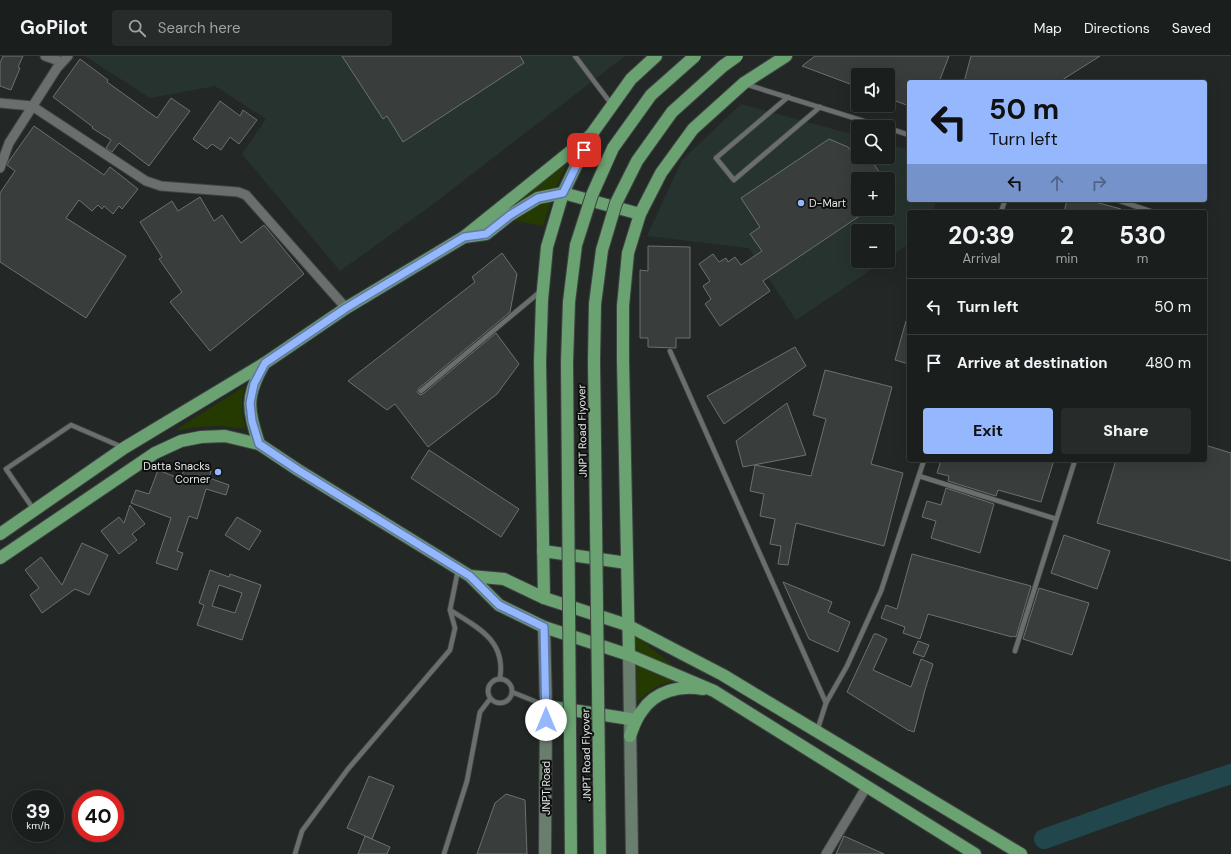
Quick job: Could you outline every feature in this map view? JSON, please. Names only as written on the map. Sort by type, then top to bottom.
[{"type":"highway","points":[[544,598],[540,362],[542,290],[547,247],[563,193],[590,136],[631,79],[656,56]]},
{"type":"highway","name":"JNPT Road Flyover","points":[[571,854],[567,362],[569,302],[576,245],[592,194],[613,148],[651,95],[695,56]]},
{"type":"highway","name":"JNPT Road Flyover","points":[[600,854],[594,361],[595,304],[602,250],[616,203],[638,161],[672,112],[723,66],[737,56]]},
{"type":"highway","points":[[628,654],[623,306],[628,253],[640,214],[661,173],[693,129],[744,83],[786,56]]},
{"type":"highway","points":[[0,534],[124,448],[265,363],[346,308],[464,237],[590,136]]},
{"type":"highway","points":[[464,237],[486,234],[510,215],[538,198],[563,193],[640,214]]},
{"type":"highway","points":[[264,448],[252,421],[250,403],[254,384],[265,363]]},
{"type":"highway","points":[[0,558],[155,453],[181,441],[201,437],[225,436],[264,448],[470,576],[499,605],[544,627],[628,654],[714,691],[975,854]]},
{"type":"highway","points":[[543,551],[627,563]]},
{"type":"highway","points":[[470,576],[504,579],[544,598],[627,625],[723,675],[1021,854]]},
{"type":"highway","points":[[630,736],[642,710],[659,694],[679,688],[697,688],[714,691]]},
{"type":"highway","points":[[546,706],[630,719]]},
{"type":"street","points":[[45,56],[65,59]]},
{"type":"street","points":[[0,168],[9,143],[56,68],[65,59]]},
{"type":"street","points":[[0,103],[32,106],[146,181],[161,186],[238,192],[246,195],[346,308]]},
{"type":"street","name":"JNPT Road","points":[[544,627],[546,706],[546,854]]},
{"type":"street","points":[[628,654],[632,854]]},
{"type":"street","points":[[826,854],[867,786]]},
{"type":"lane","points":[[575,56],[612,105]]},
{"type":"lane","points":[[744,83],[861,120]]},
{"type":"lane","points":[[788,97],[716,158],[734,180],[820,107]]},
{"type":"lane","points":[[895,130],[907,134]]},
{"type":"lane","points":[[1123,202],[1147,210]]},
{"type":"lane","points":[[421,391],[542,290]]},
{"type":"lane","points":[[670,351],[826,703]]},
{"type":"lane","points":[[34,510],[6,469],[71,425],[124,448]]},
{"type":"lane","points":[[817,731],[826,703],[846,666],[881,591],[923,462]]},
{"type":"lane","points":[[1015,651],[1074,462]]},
{"type":"lane","points":[[919,476],[1056,519]]},
{"type":"lane","points":[[295,854],[302,831],[348,769],[450,650],[455,628],[450,610],[458,569]]},
{"type":"lane","points":[[450,610],[480,629],[495,643],[502,668],[500,678]]},
{"type":"lane","points":[[500,678],[508,681],[512,692],[508,699],[501,703],[497,703],[490,699],[488,695],[488,687],[492,680],[500,678]]},
{"type":"lane","points":[[512,692],[546,706]]},
{"type":"lane","points":[[444,854],[467,781],[480,712],[490,699]]},
{"type":"shaded area","points":[[85,56],[625,56],[428,208],[340,271],[242,154],[266,119],[215,86],[150,98]]},
{"type":"shaded area","points":[[741,104],[851,134],[851,164],[895,164],[895,146],[907,149],[907,202],[936,202],[934,210],[907,210],[907,245],[895,253],[895,224],[851,224],[851,268],[874,268],[796,320],[749,248],[647,236],[682,160]]},
{"type":"green space","points":[[567,164],[557,185],[543,226],[517,221],[492,221]]},
{"type":"green space","points":[[245,386],[242,397],[242,407],[246,429],[220,426],[197,427],[174,431]]},
{"type":"green space","points":[[636,636],[692,681],[675,681],[662,684],[650,691],[637,702]]},
{"type":"building","points":[[3,56],[23,56],[11,90],[0,86],[0,63]]},
{"type":"building","points":[[342,56],[520,56],[524,63],[403,142],[387,116],[383,119]]},
{"type":"building","points":[[815,56],[949,56],[940,80],[907,80],[907,105],[895,101],[895,68],[851,68],[851,84],[802,66]]},
{"type":"building","points":[[971,56],[1100,56],[1062,80],[965,80]]},
{"type":"building","points":[[80,59],[108,80],[107,82],[157,118],[171,98],[190,111],[149,166],[119,143],[112,152],[106,148],[111,140],[92,128],[93,127],[53,97]]},
{"type":"building","points":[[220,101],[240,116],[243,110],[257,120],[239,144],[230,137],[221,150],[212,144],[207,149],[193,139]]},
{"type":"building","points":[[34,126],[104,175],[110,167],[138,189],[122,209],[119,206],[113,214],[104,206],[102,209],[98,205],[92,211],[79,200],[66,218],[126,256],[86,318],[0,262],[0,193],[15,171],[7,165]]},
{"type":"building","name":"D-Mart","points":[[829,139],[848,147],[851,151],[851,164],[874,164],[879,172],[851,172],[851,216],[860,216],[763,281],[770,291],[720,326],[705,304],[711,299],[703,286],[710,281],[699,264],[713,254],[719,262],[726,258],[728,262],[735,257],[741,265],[762,251],[750,234],[760,227],[741,198]]},
{"type":"building","points":[[200,197],[214,221],[222,215],[241,243],[264,225],[304,274],[210,351],[170,302],[182,292],[159,259],[162,257],[140,222],[172,201],[178,211]]},
{"type":"building","points":[[1066,202],[1095,202],[1121,209],[1121,210],[1064,210]]},
{"type":"building","points":[[648,246],[690,247],[690,338],[676,338],[676,348],[648,347],[648,338],[640,338],[640,270],[648,271]]},
{"type":"building","points":[[502,253],[517,274],[510,312],[419,388],[417,392],[420,395],[423,394],[496,333],[519,364],[497,394],[428,447],[395,404],[387,410],[348,381],[475,282],[472,277]]},
{"type":"building","points":[[906,321],[907,321],[907,363],[895,360]]},
{"type":"building","points":[[795,347],[806,366],[724,424],[707,396]]},
{"type":"building","points":[[825,370],[892,387],[871,464],[903,473],[884,546],[796,523],[788,565],[778,564],[781,546],[770,544],[775,519],[760,516],[764,494],[750,491],[755,465],[811,476],[826,419],[813,415]]},
{"type":"building","points":[[787,403],[806,455],[743,467],[736,441]]},
{"type":"building","points":[[1207,446],[1231,453],[1231,561],[1097,523],[1115,462],[1207,462]]},
{"type":"building","points":[[429,450],[519,509],[501,537],[411,478]]},
{"type":"building","points":[[940,462],[1053,462],[1041,502],[998,490],[996,496],[948,481],[949,476],[937,473]]},
{"type":"building","points":[[186,463],[211,471],[209,478],[229,485],[226,495],[206,489],[197,519],[189,516],[177,551],[183,553],[177,570],[156,563],[171,518],[131,503],[136,490],[149,494],[158,470],[181,479]]},
{"type":"building","points":[[946,488],[994,504],[980,553],[931,538],[936,521],[922,517],[927,501],[941,505]]},
{"type":"building","points":[[130,505],[145,524],[132,534],[137,540],[119,554],[101,531],[119,517],[124,523]]},
{"type":"building","points":[[237,517],[261,531],[249,550],[225,535]]},
{"type":"building","points":[[1064,535],[1110,551],[1097,589],[1051,573]]},
{"type":"building","points":[[82,543],[108,555],[89,595],[75,589],[42,613],[30,595],[39,588],[25,570],[41,557],[62,585]]},
{"type":"building","points":[[912,554],[1031,586],[1016,637],[928,614],[920,639],[903,633],[905,627],[881,618],[886,605],[897,609]]},
{"type":"building","points":[[210,570],[229,577],[230,574],[261,585],[242,640],[197,625],[204,605],[199,603]],"holes":[[[219,585],[242,593],[235,613],[212,606]]]},
{"type":"building","points":[[783,582],[832,602],[828,612],[850,622],[838,652],[809,639]]},
{"type":"building","points":[[1039,588],[1089,603],[1072,655],[1023,639]]},
{"type":"building","points":[[874,634],[887,639],[873,670],[911,687],[921,659],[933,664],[914,732],[908,730],[847,692]]},
{"type":"building","points":[[918,641],[929,645],[924,657],[913,653]]},
{"type":"building","points":[[369,776],[394,786],[372,839],[347,828]]},
{"type":"building","points":[[506,794],[525,800],[527,854],[477,854],[495,803]]},
{"type":"building","points":[[365,836],[390,847],[387,854],[358,854]]},
{"type":"building","points":[[844,836],[884,854],[836,854]]},
{"type":"waterway","points":[[1044,839],[1164,796],[1231,774]]},
{"type":"place","name":"D-Mart","points":[[801,203]]},
{"type":"place","name":"Datta Snacks Corner","points":[[218,472]]},
{"type":"route","points":[[546,720],[546,661],[544,627],[499,605],[470,576],[298,470],[259,444],[250,412],[250,403],[254,384],[265,363],[346,308],[464,237],[486,234],[510,215],[538,198],[563,193],[584,150]]}]
